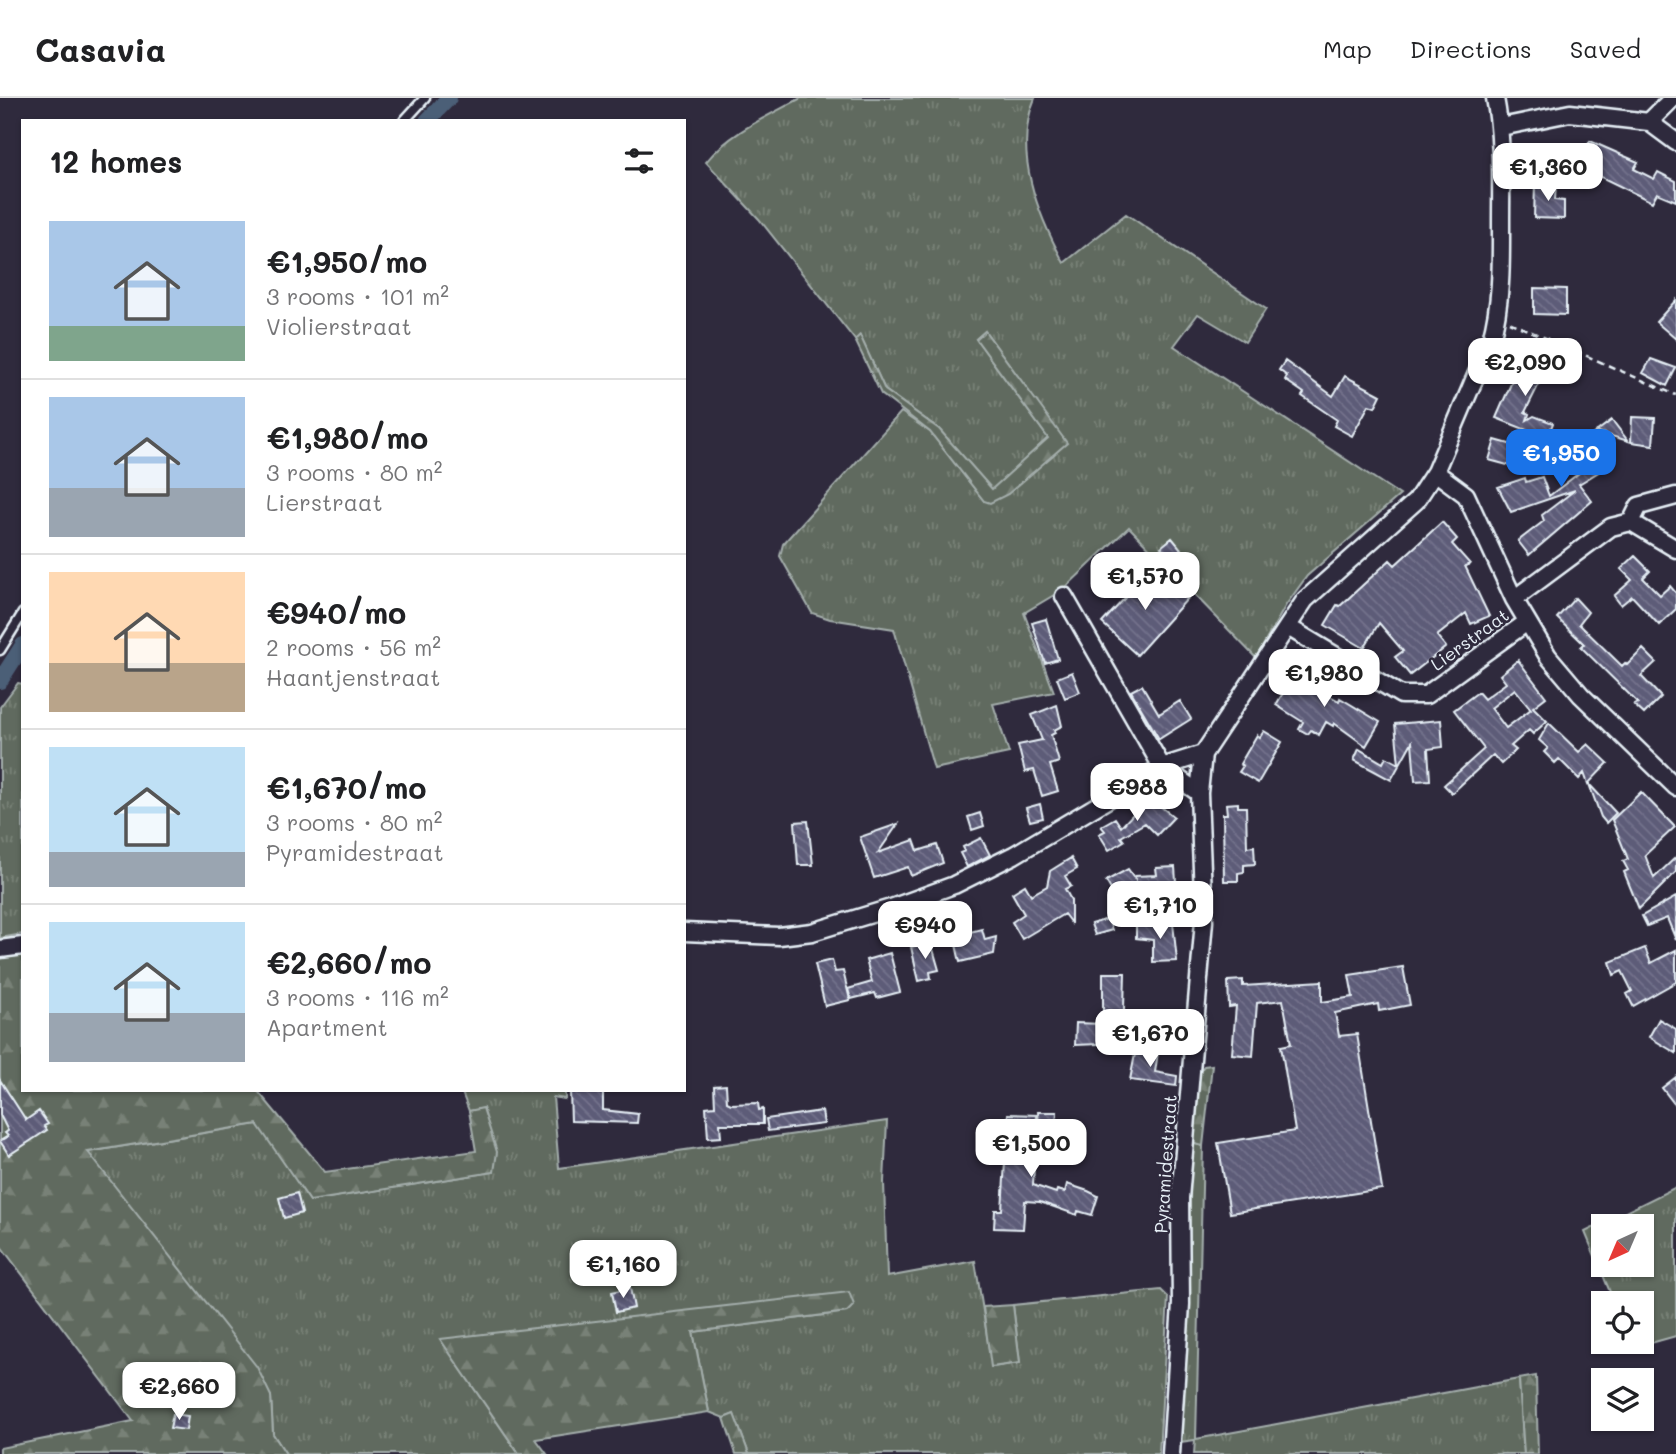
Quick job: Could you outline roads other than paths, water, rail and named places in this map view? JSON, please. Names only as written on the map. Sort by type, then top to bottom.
[{"type":"street","name":"Pyramidestraat","points":[[1171,1454],[1181,1304],[1180,1198],[1204,921],[1199,793],[1203,754],[1305,600],[1331,574],[1416,502],[1435,472],[1491,340],[1498,317],[1501,293],[1500,127],[1495,98]]},
{"type":"street","points":[[1649,122],[1673,98]]},
{"type":"street","points":[[1500,127],[1570,113],[1649,122],[1676,142]]},
{"type":"street","points":[[1435,472],[1466,495],[1514,599],[1548,656],[1581,695],[1676,787]]},
{"type":"street","points":[[1632,522],[1639,506],[1676,495]]},
{"type":"street","points":[[1514,599],[1611,527],[1632,522],[1676,548]]},
{"type":"street","points":[[1064,596],[1162,767],[1199,793]]},
{"type":"street","name":"Lierstraat","points":[[1288,627],[1401,695],[1426,695],[1527,622]]},
{"type":"street","points":[[686,932],[779,936],[812,932],[891,908],[954,885],[1014,855],[1162,767],[1203,754]]},
{"type":"street","points":[[0,950],[21,946]]},
{"type":"lane","points":[[406,119],[425,98]]},
{"type":"lane","points":[[0,650],[21,616]]},
{"type":"waterway","points":[[429,119],[449,98]]},
{"type":"waterway","points":[[0,681],[21,648]]}]
